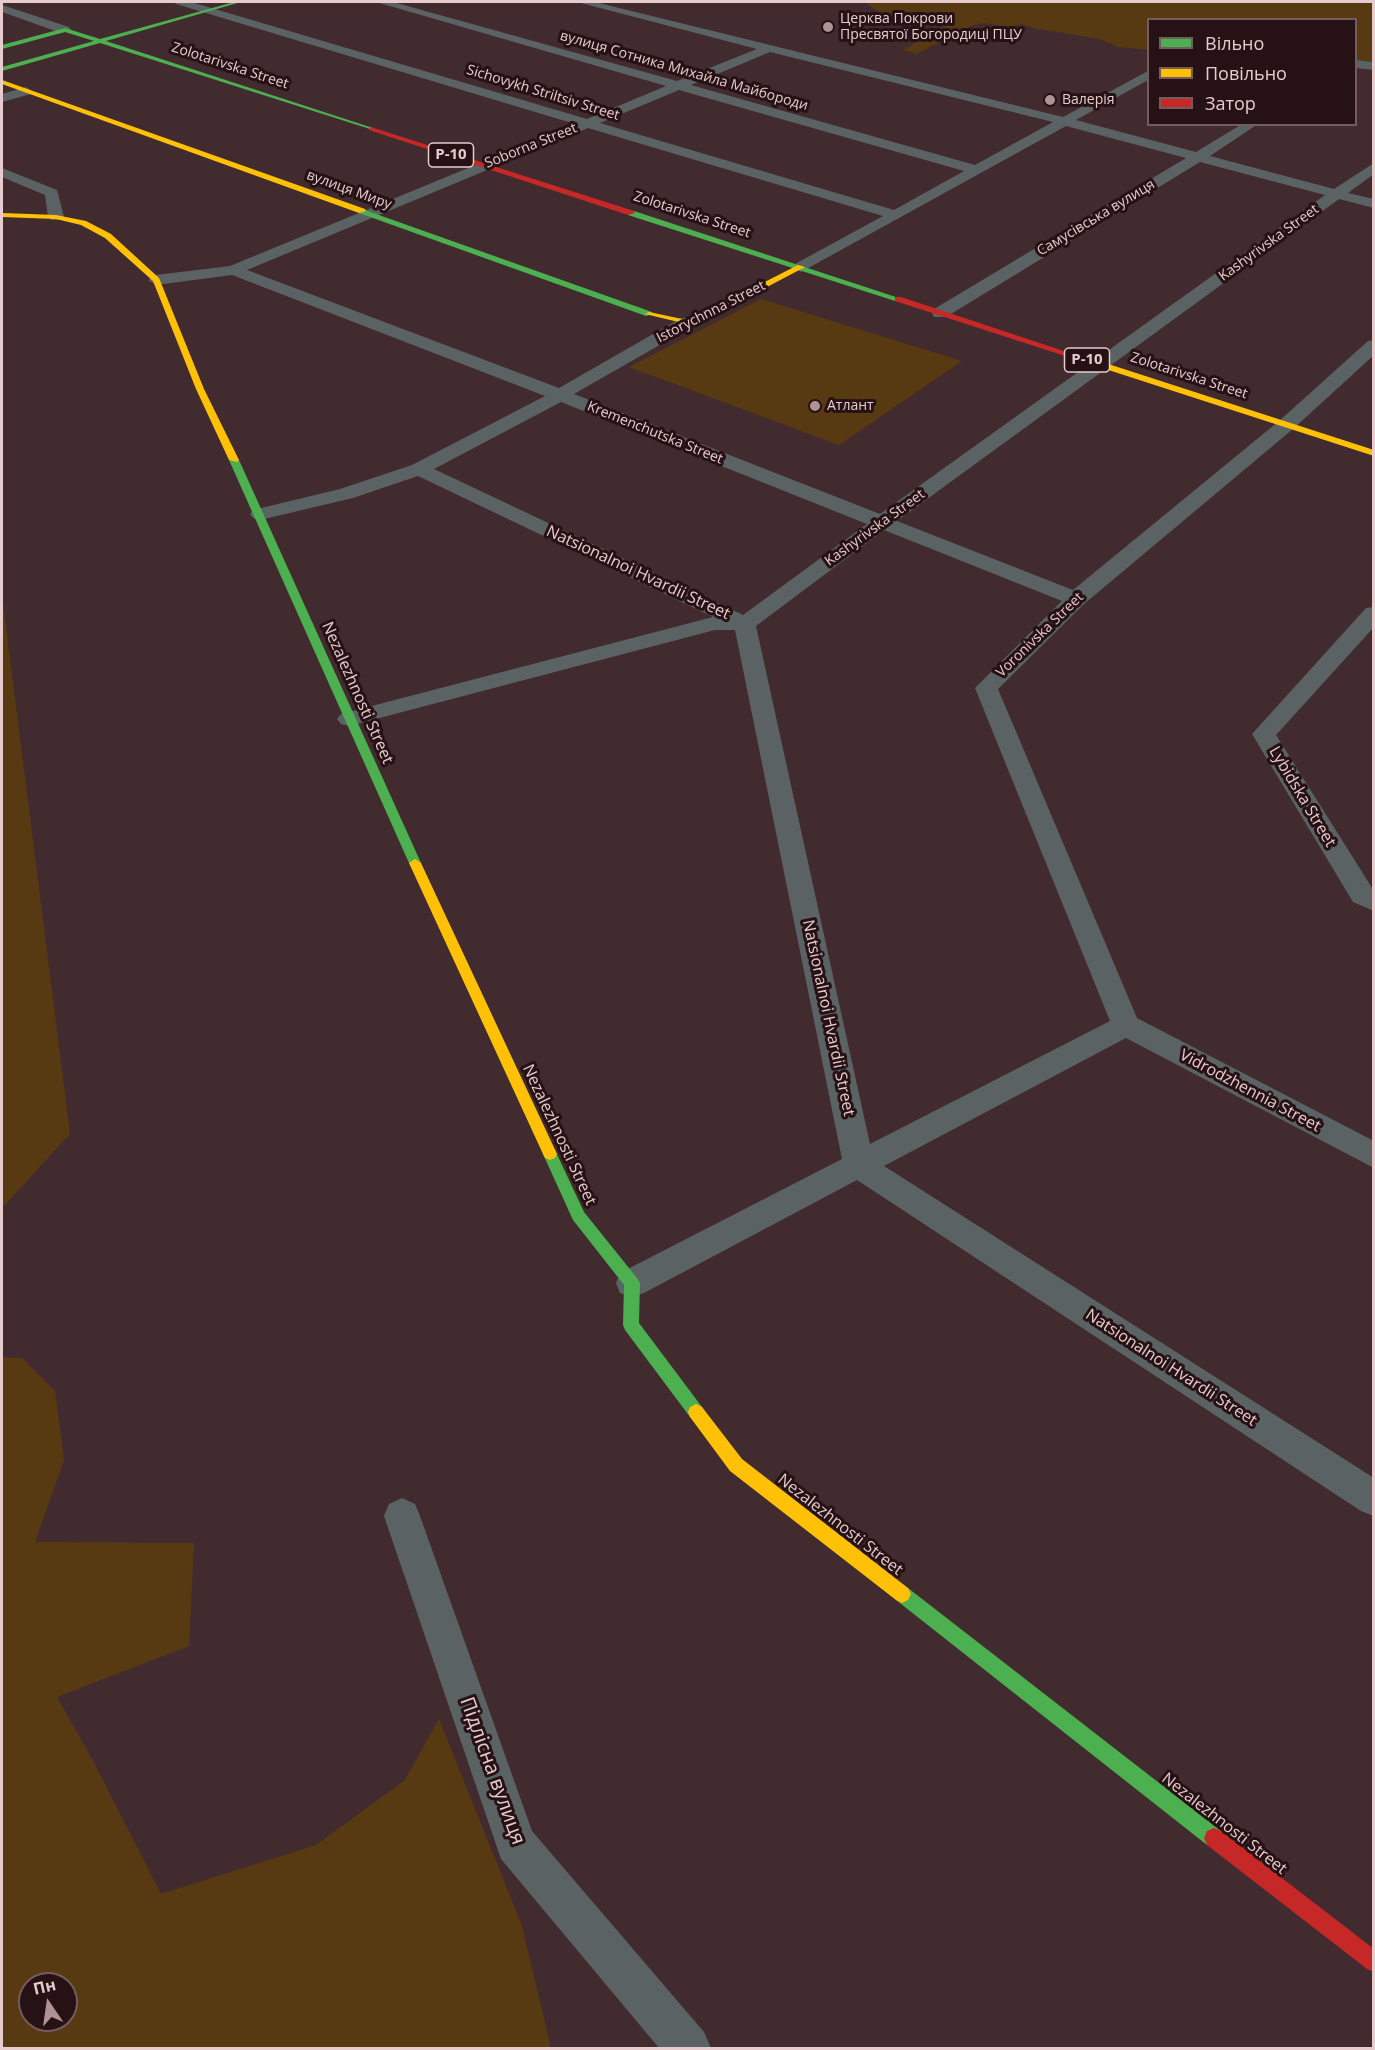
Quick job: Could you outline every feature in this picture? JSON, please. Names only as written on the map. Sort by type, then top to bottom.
[{"type":"main road","points":[[2,69],[238,2]]},
{"type":"main road","points":[[2,47],[87,23]]},
{"type":"main road","name":"Zolotarivska Street","points":[[65,30],[1374,453]]},
{"type":"main road","name":"вулиця Миру","points":[[2,82],[663,319],[687,322]]},
{"type":"main road","name":"Nezalezhnosti Street","points":[[2,215],[56,217],[83,223],[108,236],[156,280],[200,389],[260,514],[350,719],[578,1216],[632,1283],[631,1325],[736,1465],[1374,1962]]},
{"type":"main road","name":"Istorychnna Street","points":[[687,322],[703,317],[801,267]]},
{"type":"street","name":"Sichovykh Striltsiv Street","points":[[180,2],[591,122],[896,215]]},
{"type":"street","name":"вулиця Сотника Михайла Майбороди","points":[[382,2],[977,170]]},
{"type":"street","points":[[583,2],[1064,122],[1374,204]]},
{"type":"street","name":"Zolotarivska Street","points":[[2,9],[65,30]]},
{"type":"street","name":"Soborna Street","points":[[156,280],[233,270],[769,48]]},
{"type":"street","points":[[1357,64],[1374,66]]},
{"type":"street","name":"Istorychnna Street","points":[[801,267],[1147,76]]},
{"type":"street","points":[[2,98],[26,91]]},
{"type":"street","name":"Самусівська вулиця","points":[[940,313],[1249,126]]},
{"type":"street","name":"Kashyrivska Street","points":[[745,624],[881,522],[1374,167]]},
{"type":"street","points":[[2,172],[52,193],[56,217]]},
{"type":"street","name":"Kremenchutska Street","points":[[233,270],[560,394],[1076,599]]},
{"type":"street","name":"Istorychnna Street","points":[[260,514],[346,494],[419,469],[560,394],[687,322]]},
{"type":"street","name":"Voronivska Street","points":[[1126,1025],[986,688],[1076,599],[1286,425],[1374,345]]},
{"type":"street","name":"Natsionalnoi Hvardii Street","points":[[419,469],[745,624],[859,1166],[1374,1499]]},
{"type":"street","name":"Lybidska Street","points":[[1374,613],[1264,734],[1362,896],[1374,902]]},
{"type":"street","points":[[350,719],[715,623],[745,624]]},
{"type":"street","points":[[632,1283],[1126,1025]]},
{"type":"street","name":"Vidrodzhennia Street","points":[[1126,1025],[1374,1156]]},
{"type":"street","name":"Підлісна вулиця","points":[[402,1516],[516,1844],[688,2049]]},
{"type":"shaded area","points":[[865,2],[1373,2],[1373,61],[1357,60],[1357,18],[1147,18],[1147,50],[1118,47],[1100,39],[1033,28],[1022,24],[1011,27],[984,23],[973,25],[916,54],[903,50],[947,24],[925,18],[913,19],[882,14]]},
{"type":"shaded area","name":"Атлант","points":[[761,299],[962,361],[839,445],[629,367]]},
{"type":"shaded area","points":[[2,595],[70,1134],[2,1208]]},
{"type":"shaded area","points":[[2,1357],[22,1358],[55,1391],[64,1460],[35,1542],[194,1543],[189,1646],[57,1697],[92,1759],[161,1894],[316,1845],[405,1780],[439,1719],[522,1926],[551,2048],[2,2048]]},
{"type":"traffic: fast","points":[[2,69],[238,2]]},
{"type":"traffic: fast","points":[[2,47],[65,30],[371,129]]},
{"type":"traffic: fast","points":[[362,211],[649,314]]},
{"type":"traffic: fast","points":[[631,213],[898,299]]},
{"type":"traffic: fast","points":[[234,460],[415,863]]},
{"type":"traffic: fast","points":[[550,1154],[578,1216],[632,1283],[631,1325],[696,1412]]},
{"type":"traffic: fast","points":[[902,1594],[1214,1838]]},
{"type":"traffic: slow","points":[[2,82],[362,211]]},
{"type":"traffic: slow","points":[[2,215],[56,217],[83,223],[108,236],[156,280],[200,389],[234,460]]},
{"type":"traffic: slow","points":[[649,314],[687,322],[703,317],[801,267]]},
{"type":"traffic: slow","points":[[1096,363],[1374,453]]},
{"type":"traffic: slow","points":[[415,863],[550,1154]]},
{"type":"traffic: slow","points":[[696,1412],[736,1465],[902,1594]]},
{"type":"traffic: jam","points":[[371,129],[631,213]]},
{"type":"traffic: jam","points":[[898,299],[1096,363]]},
{"type":"traffic: jam","points":[[1214,1838],[1374,1962]]},
{"type":"place","name":"Церква Покрови Пресвятої Богородиці ПЦУ","points":[[828,27]]},
{"type":"place","name":"Валерія","points":[[1050,100]]},
{"type":"place","name":"Атлант","points":[[815,406]]}]
